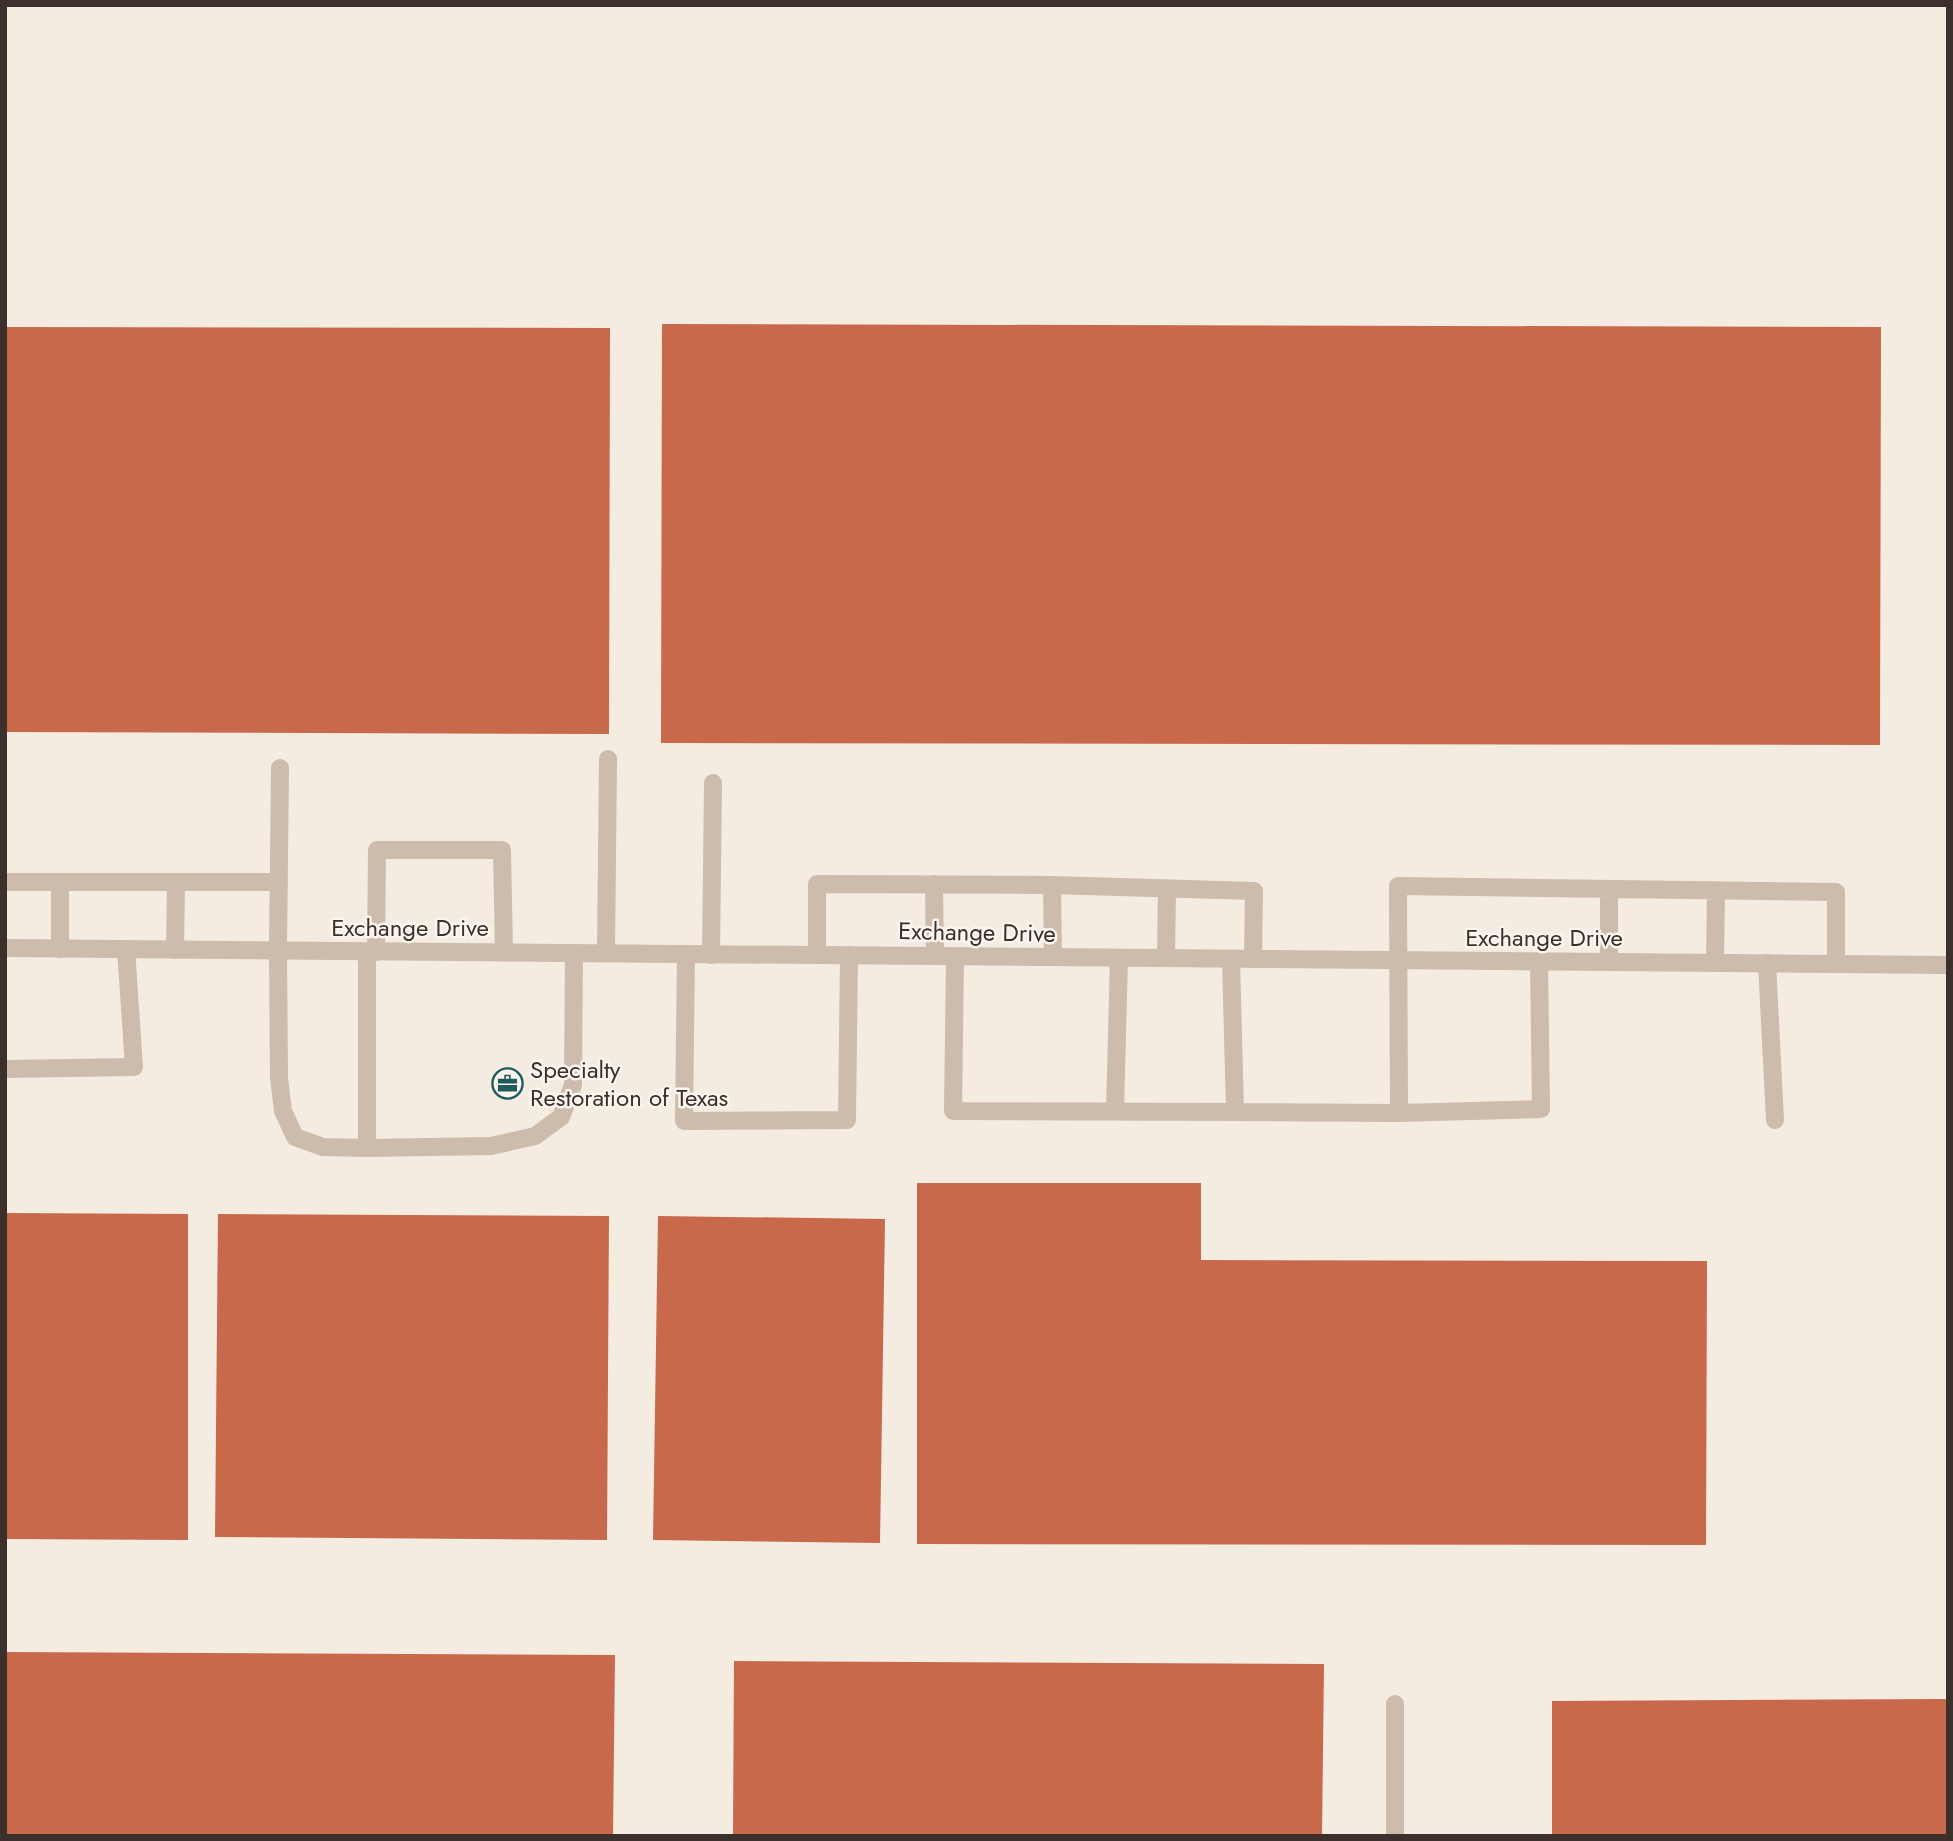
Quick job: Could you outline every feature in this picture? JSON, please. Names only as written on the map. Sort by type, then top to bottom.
[{"type":"street","points":[[606,953],[608,759]]},
{"type":"street","points":[[280,768],[279,1078],[283,1111],[295,1137],[323,1147],[368,1148],[491,1146],[535,1136],[561,1117],[573,1085],[574,953]]},
{"type":"street","points":[[712,954],[713,783]]},
{"type":"street","points":[[368,1148],[377,849],[502,849],[504,952]]},
{"type":"street","points":[[5,882],[279,882]]},
{"type":"street","points":[[60,882],[60,949]]},
{"type":"street","points":[[175,950],[176,882]]},
{"type":"street","points":[[817,955],[817,884],[1052,885],[1254,891],[1253,959]]},
{"type":"street","points":[[934,884],[935,956]]},
{"type":"street","points":[[1052,885],[1053,957]]},
{"type":"street","points":[[1399,1113],[1398,886],[1836,892],[1836,964]]},
{"type":"street","points":[[1166,958],[1167,889]]},
{"type":"street","points":[[1609,889],[1609,961]]},
{"type":"street","points":[[1715,963],[1716,891]]},
{"type":"street","name":"Exchange Drive","points":[[5,948],[1948,965]]},
{"type":"street","points":[[5,1069],[134,1067],[126,949]]},
{"type":"street","points":[[685,954],[684,1121],[847,1119],[849,955]]},
{"type":"street","points":[[955,957],[953,1111],[1399,1113],[1541,1109],[1539,961]]},
{"type":"street","points":[[1115,1111],[1119,958]]},
{"type":"street","points":[[1231,959],[1235,1112]]},
{"type":"street","points":[[1767,963],[1775,1120]]},
{"type":"street","points":[[1395,1704],[1395,1836]]},
{"type":"building","points":[[662,324],[1881,327],[1880,745],[661,743]]},
{"type":"building","points":[[5,327],[610,328],[609,734],[5,732]]},
{"type":"building","points":[[917,1183],[1201,1183],[1201,1260],[1707,1261],[1706,1545],[917,1544]]},
{"type":"building","points":[[5,1213],[188,1214],[188,1540],[5,1539]]},
{"type":"building","points":[[218,1214],[609,1216],[607,1540],[215,1537]]},
{"type":"building","points":[[658,1216],[885,1219],[880,1543],[653,1540]]},
{"type":"building","points":[[5,1652],[615,1655],[613,1836],[5,1836]]},
{"type":"building","points":[[734,1661],[1324,1664],[1322,1836],[733,1836]]},
{"type":"building","points":[[1948,1699],[1948,1836],[1552,1836],[1552,1701]]},
{"type":"place","name":"Specialty Restoration of Texas","points":[[507,1083]]}]
